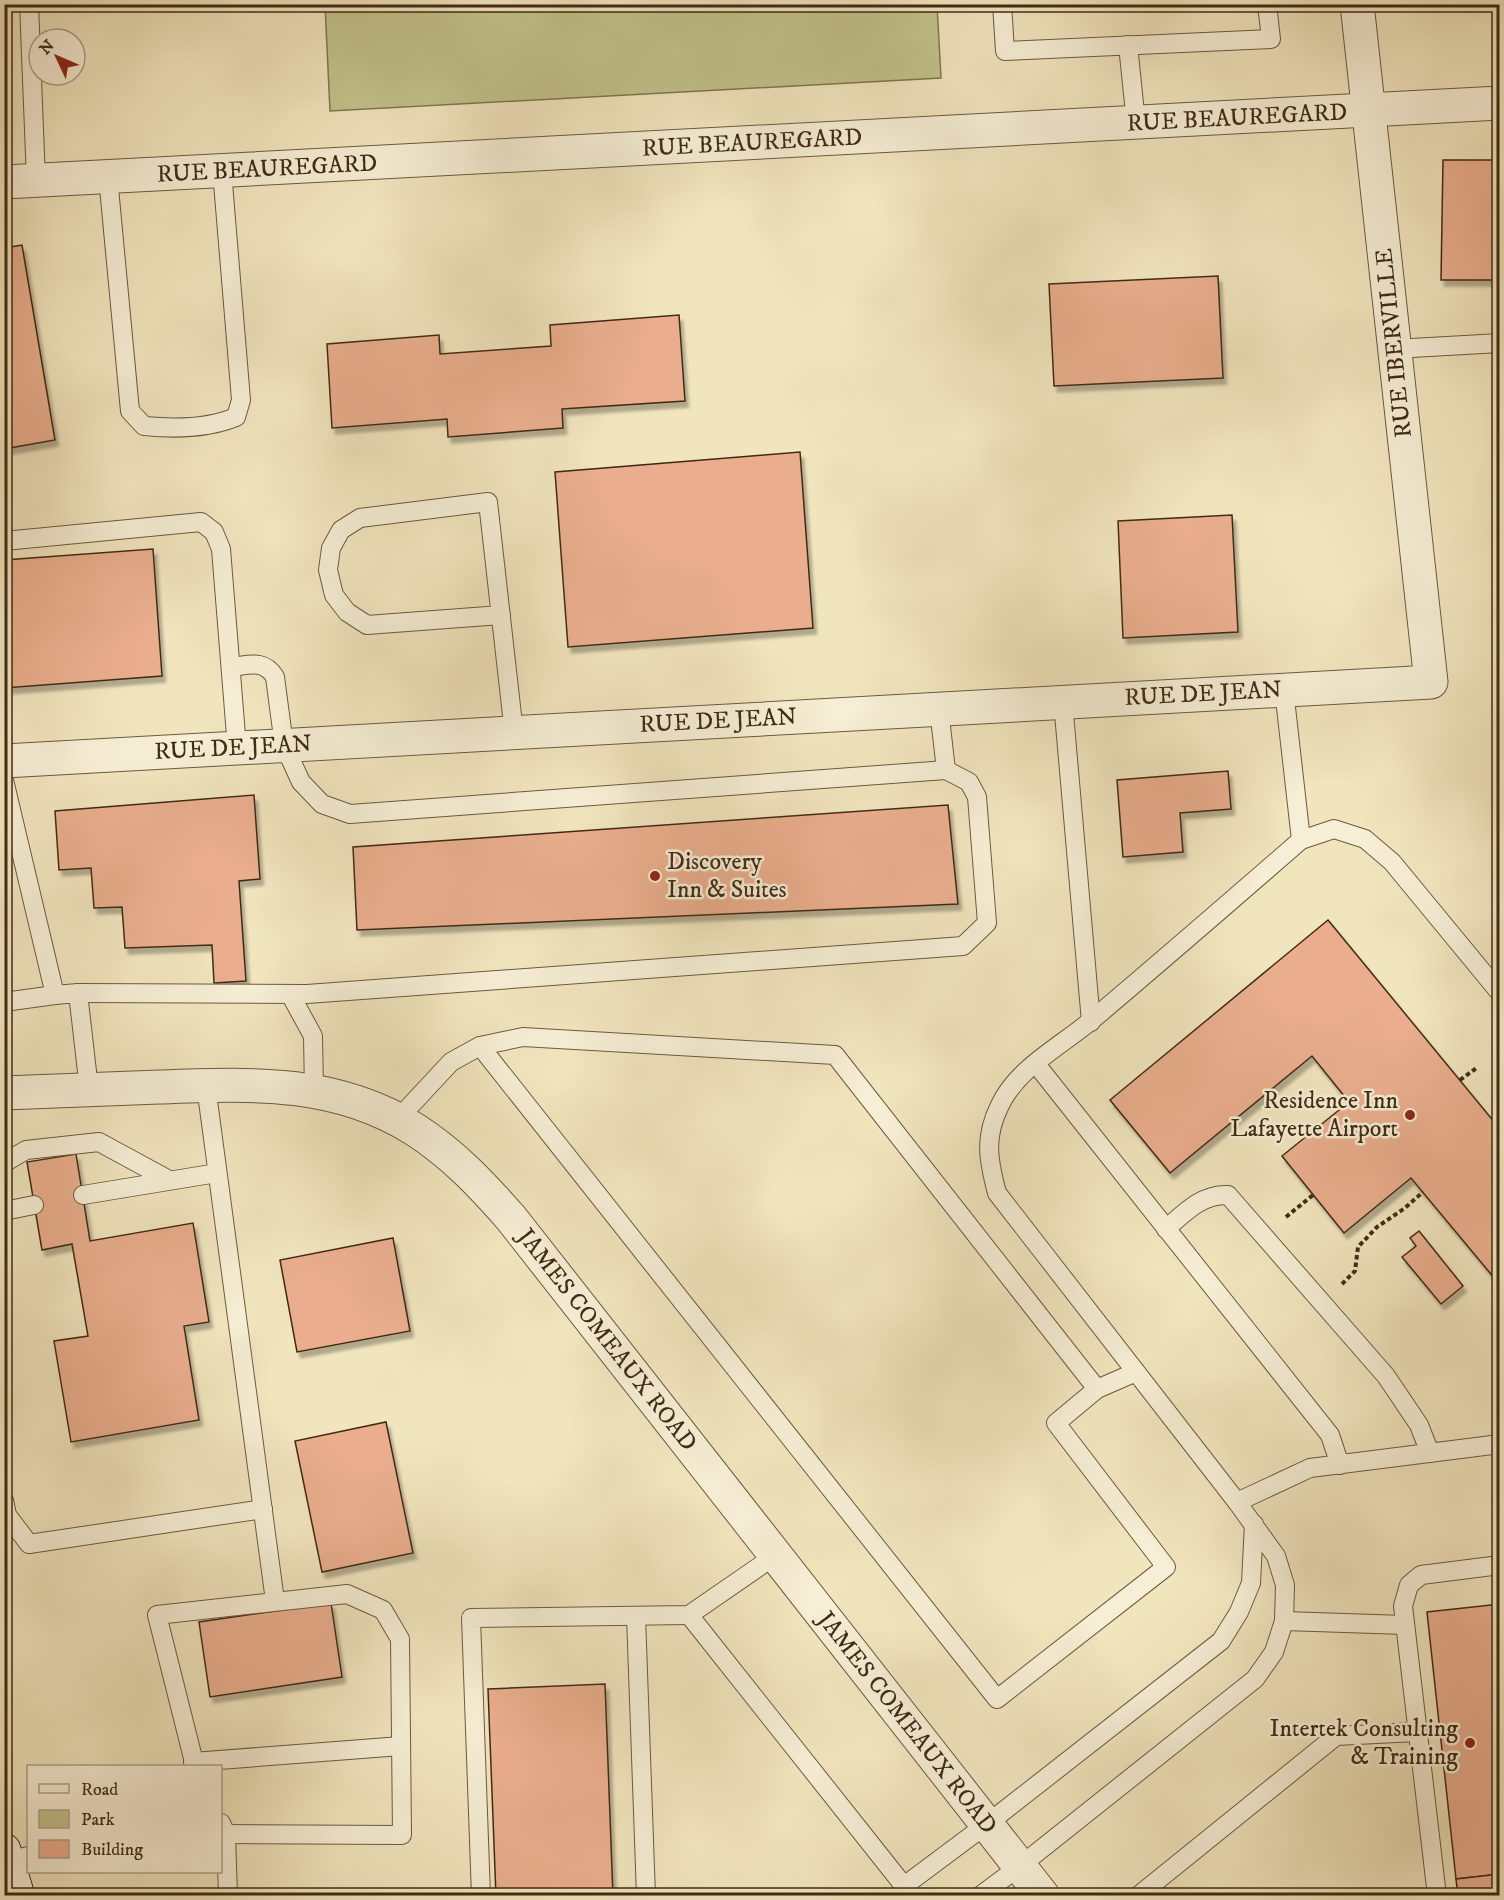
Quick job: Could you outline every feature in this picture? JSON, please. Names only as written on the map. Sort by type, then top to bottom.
[{"type":"street","name":"RUE IBERVILLE","points":[[1357,4],[1431,682]]},
{"type":"street","name":"RUE BEAUREGARD","points":[[20,181],[1500,103]]},
{"type":"street","name":"RUE DE JEAN","points":[[4,761],[1431,682]]},
{"type":"street","name":"JAMES COMEAUX ROAD","points":[[4,1093],[206,1086],[292,1087],[334,1095],[378,1110],[414,1129],[444,1150],[488,1192],[1043,1896]]},
{"type":"street","points":[[14,1856],[18,1896]]},
{"type":"lane","points":[[20,181],[29,4]]},
{"type":"lane","points":[[1002,4],[1005,51],[1271,39],[1267,4]]},
{"type":"lane","points":[[1128,45],[1136,123]]},
{"type":"lane","points":[[108,177],[130,411],[144,426],[171,429],[219,424],[236,417],[242,400],[222,171]]},
{"type":"lane","points":[[1394,349],[1500,343]]},
{"type":"lane","points":[[501,615],[367,626],[347,612],[334,595],[328,570],[331,548],[341,530],[360,518],[488,502],[501,615],[514,733]]},
{"type":"lane","points":[[4,541],[201,522],[214,532],[221,549],[237,748]]},
{"type":"lane","points":[[4,1002],[78,993],[290,994],[963,946],[987,922],[977,796],[969,782],[946,770],[350,814],[322,804],[301,782],[284,745],[275,677],[269,669],[259,664],[231,667]]},
{"type":"lane","points":[[1284,690],[1301,840]]},
{"type":"lane","points":[[1063,702],[1091,1022]]},
{"type":"lane","points":[[939,709],[946,770]]},
{"type":"lane","points":[[4,780],[11,833],[56,995]]},
{"type":"lane","points":[[980,1896],[1255,1679],[1274,1652],[1284,1621],[1285,1585],[1276,1556],[1254,1524],[997,1193],[990,1169],[988,1134],[1000,1103],[1019,1078],[1091,1022],[1301,840],[1334,830],[1365,839],[1392,862],[1500,993]]},
{"type":"lane","points":[[78,993],[89,1089]]},
{"type":"lane","points":[[290,994],[313,1036],[314,1091]]},
{"type":"lane","points":[[397,1120],[451,1062],[480,1046],[523,1037],[835,1055],[1097,1389]]},
{"type":"lane","points":[[480,1046],[997,1699],[1166,1567],[1056,1422],[1097,1389],[1136,1372]]},
{"type":"lane","points":[[1036,1064],[1330,1435],[1340,1465]]},
{"type":"lane","points":[[206,1086],[276,1601]]},
{"type":"lane","points":[[4,1163],[26,1150],[99,1142],[169,1180]]},
{"type":"lane","points":[[83,1195],[217,1173]]},
{"type":"lane","points":[[1166,1229],[1196,1203],[1215,1194],[1228,1195],[1386,1376],[1419,1425],[1430,1453]]},
{"type":"lane","points":[[4,1211],[34,1205]]},
{"type":"lane","points":[[1237,1502],[1310,1468],[1500,1444]]},
{"type":"lane","points":[[5,1511],[29,1544],[263,1509]]},
{"type":"lane","points":[[689,1615],[908,1891],[987,1824],[1221,1641],[1239,1612],[1251,1583],[1254,1524]]},
{"type":"lane","points":[[481,1896],[471,1618],[689,1615],[776,1555]]},
{"type":"lane","points":[[1437,1896],[1403,1606],[1409,1585],[1421,1575],[1500,1565]]},
{"type":"lane","points":[[228,1896],[222,1830],[402,1835],[400,1639],[383,1610],[347,1594],[157,1615],[194,1765],[401,1746]]},
{"type":"lane","points":[[636,1616],[646,1896]]},
{"type":"lane","points":[[1284,1621],[1405,1625]]},
{"type":"lane","points":[[1142,1894],[1336,1736],[1417,1732]]},
{"type":"path","points":[[1460,1080],[1478,1067]]},
{"type":"path","points":[[1341,1285],[1355,1272],[1358,1247],[1377,1227],[1405,1208],[1423,1192]]},
{"type":"path","points":[[1286,1217],[1313,1195]]},
{"type":"green space","points":[[325,5],[937,5],[941,78],[330,111]]},
{"type":"building","points":[[1443,160],[1500,160],[1500,280],[1441,280]]},
{"type":"building","points":[[22,245],[55,440],[4,449],[4,248]]},
{"type":"building","points":[[1218,276],[1223,378],[1054,386],[1049,284]]},
{"type":"building","points":[[679,315],[685,401],[562,409],[563,428],[448,437],[447,419],[332,428],[327,344],[439,335],[440,354],[551,346],[550,325]]},
{"type":"building","points":[[800,452],[813,628],[568,647],[555,472]]},
{"type":"building","points":[[1232,515],[1238,632],[1123,638],[1118,521]]},
{"type":"building","points":[[153,549],[162,676],[4,688],[4,560]]},
{"type":"building","points":[[1228,771],[1231,809],[1180,813],[1183,852],[1123,857],[1117,780]]},
{"type":"building","points":[[254,795],[260,879],[239,881],[246,981],[214,983],[212,945],[125,948],[122,907],[94,908],[91,868],[59,870],[55,811]]},
{"type":"building","name":"Discovery Inn & Suites","points":[[948,805],[958,904],[357,930],[353,847]]},
{"type":"building","name":"Residence Inn Lafayette Airport","points":[[1328,920],[1500,1129],[1500,1285],[1411,1178],[1344,1233],[1282,1156],[1349,1102],[1312,1056],[1170,1173],[1110,1100]]},
{"type":"building","points":[[76,1154],[90,1241],[193,1223],[209,1322],[184,1326],[199,1420],[71,1442],[54,1341],[88,1336],[72,1244],[42,1250],[27,1162]]},
{"type":"building","points":[[1419,1231],[1463,1286],[1441,1304],[1402,1257],[1416,1246],[1410,1238]]},
{"type":"building","points":[[393,1238],[410,1331],[297,1352],[280,1260]]},
{"type":"building","points":[[386,1422],[413,1553],[322,1572],[295,1441]]},
{"type":"building","points":[[331,1603],[342,1677],[210,1697],[199,1622]]},
{"type":"building","name":"Intertek Consulting & Training","points":[[1500,1604],[1500,1874],[1456,1879],[1427,1612]]},
{"type":"building","points":[[605,1684],[613,1896],[496,1896],[488,1689]]},
{"type":"building","points":[[1500,1874],[1500,1896],[1458,1896],[1456,1879]]},
{"type":"place","name":"Discovery Inn & Suites","points":[[655,876]]},
{"type":"place","name":"Residence Inn Lafayette Airport","points":[[1410,1115]]},
{"type":"place","name":"Intertek Consulting & Training","points":[[1470,1743]]}]
